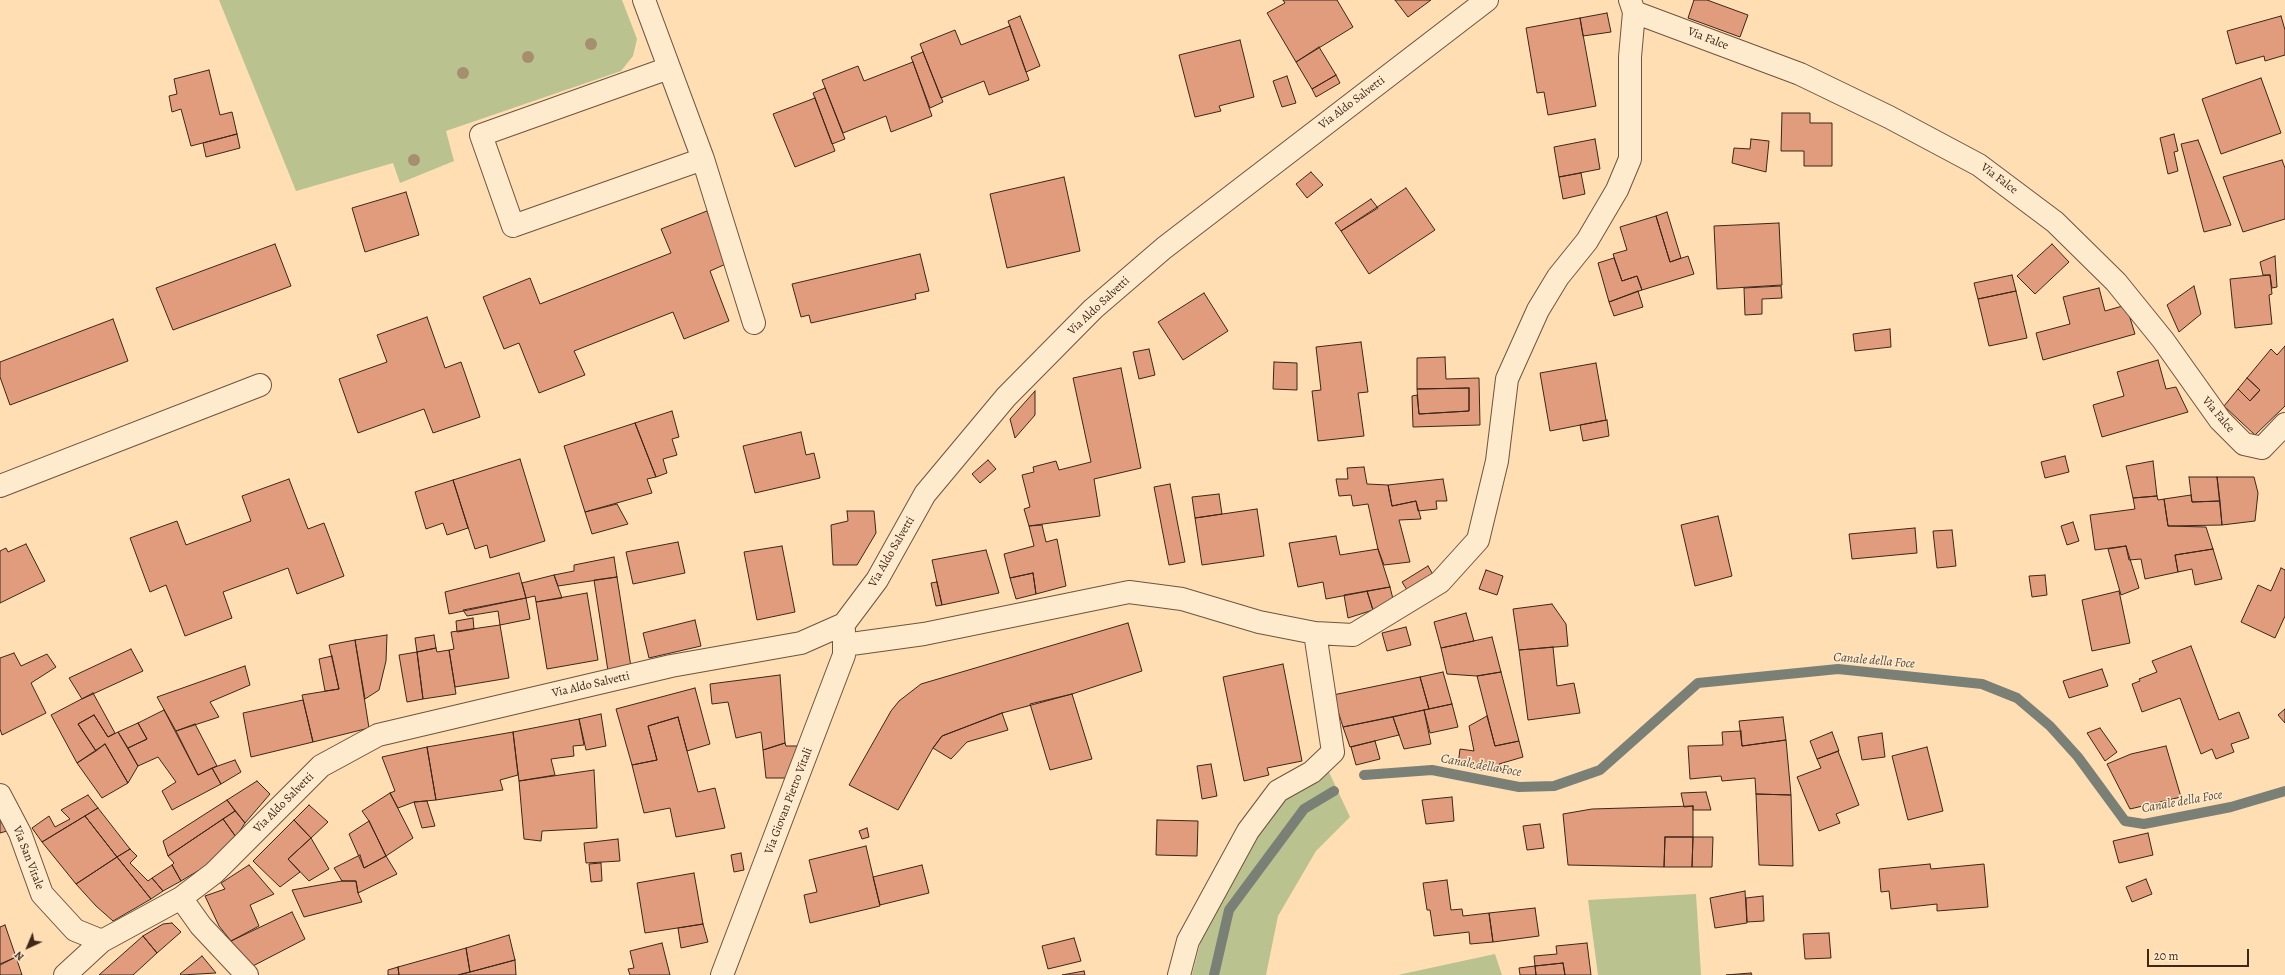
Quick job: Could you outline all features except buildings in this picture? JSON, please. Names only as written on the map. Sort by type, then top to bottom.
[{"type":"street","points":[[644,0],[703,159],[754,323]]},
{"type":"street","name":"Via Aldo Salvetti","points":[[65,975],[102,941],[181,898],[214,873],[321,766],[378,735],[671,666],[802,643],[844,634],[877,580],[925,494],[1006,397],[1093,309],[1164,248],[1487,0]]},
{"type":"street","points":[[844,634],[924,634],[1129,592],[1182,599],[1259,622],[1316,633],[1353,635],[1440,582],[1478,540],[1497,461],[1507,379],[1538,310],[1558,277],[1587,241],[1617,190],[1630,159],[1630,57],[1632,6]]},
{"type":"street","name":"Via Falce","points":[[1632,6],[1800,74],[1889,117],[1979,165],[2055,222],[2116,282],[2163,340],[2220,420],[2244,444],[2262,448],[2285,424]]},
{"type":"street","points":[[669,68],[481,135],[513,226],[703,159]]},
{"type":"street","points":[[0,486],[260,385]]},
{"type":"street","points":[[1179,975],[1188,941],[1248,831],[1278,791],[1312,772],[1333,752],[1316,633]]},
{"type":"street","name":"Via Giovan Pietro Vitali","points":[[722,975],[844,655],[844,634]]},
{"type":"street","name":"Via San Vitale","points":[[0,795],[20,833],[42,894],[74,930],[102,941]]},
{"type":"street","points":[[181,898],[201,926],[247,975]]},
{"type":"green space","points":[[219,0],[622,0],[637,39],[633,56],[621,71],[446,131],[454,161],[400,183],[393,163],[296,191]]},
{"type":"green space","points":[[1328,770],[1350,817],[1316,851],[1278,916],[1266,975],[1192,975],[1206,921],[1250,838],[1289,797]]},
{"type":"green space","points":[[1696,894],[1701,975],[1598,975],[1588,900]]},
{"type":"green space","points":[[1495,954],[1502,975],[1398,975],[1430,968]]},
{"type":"waterway","name":"Canale della Foce","points":[[1364,775],[1432,770],[1519,787],[1554,786],[1600,770],[1698,683],[1838,669],[1982,684],[2017,698],[2050,726],[2078,757],[2125,821],[2144,824],[2231,807],[2285,791]]},
{"type":"waterway","name":"Canale della Foce","points":[[1214,975],[1229,910],[1304,809],[1334,791]]}]
